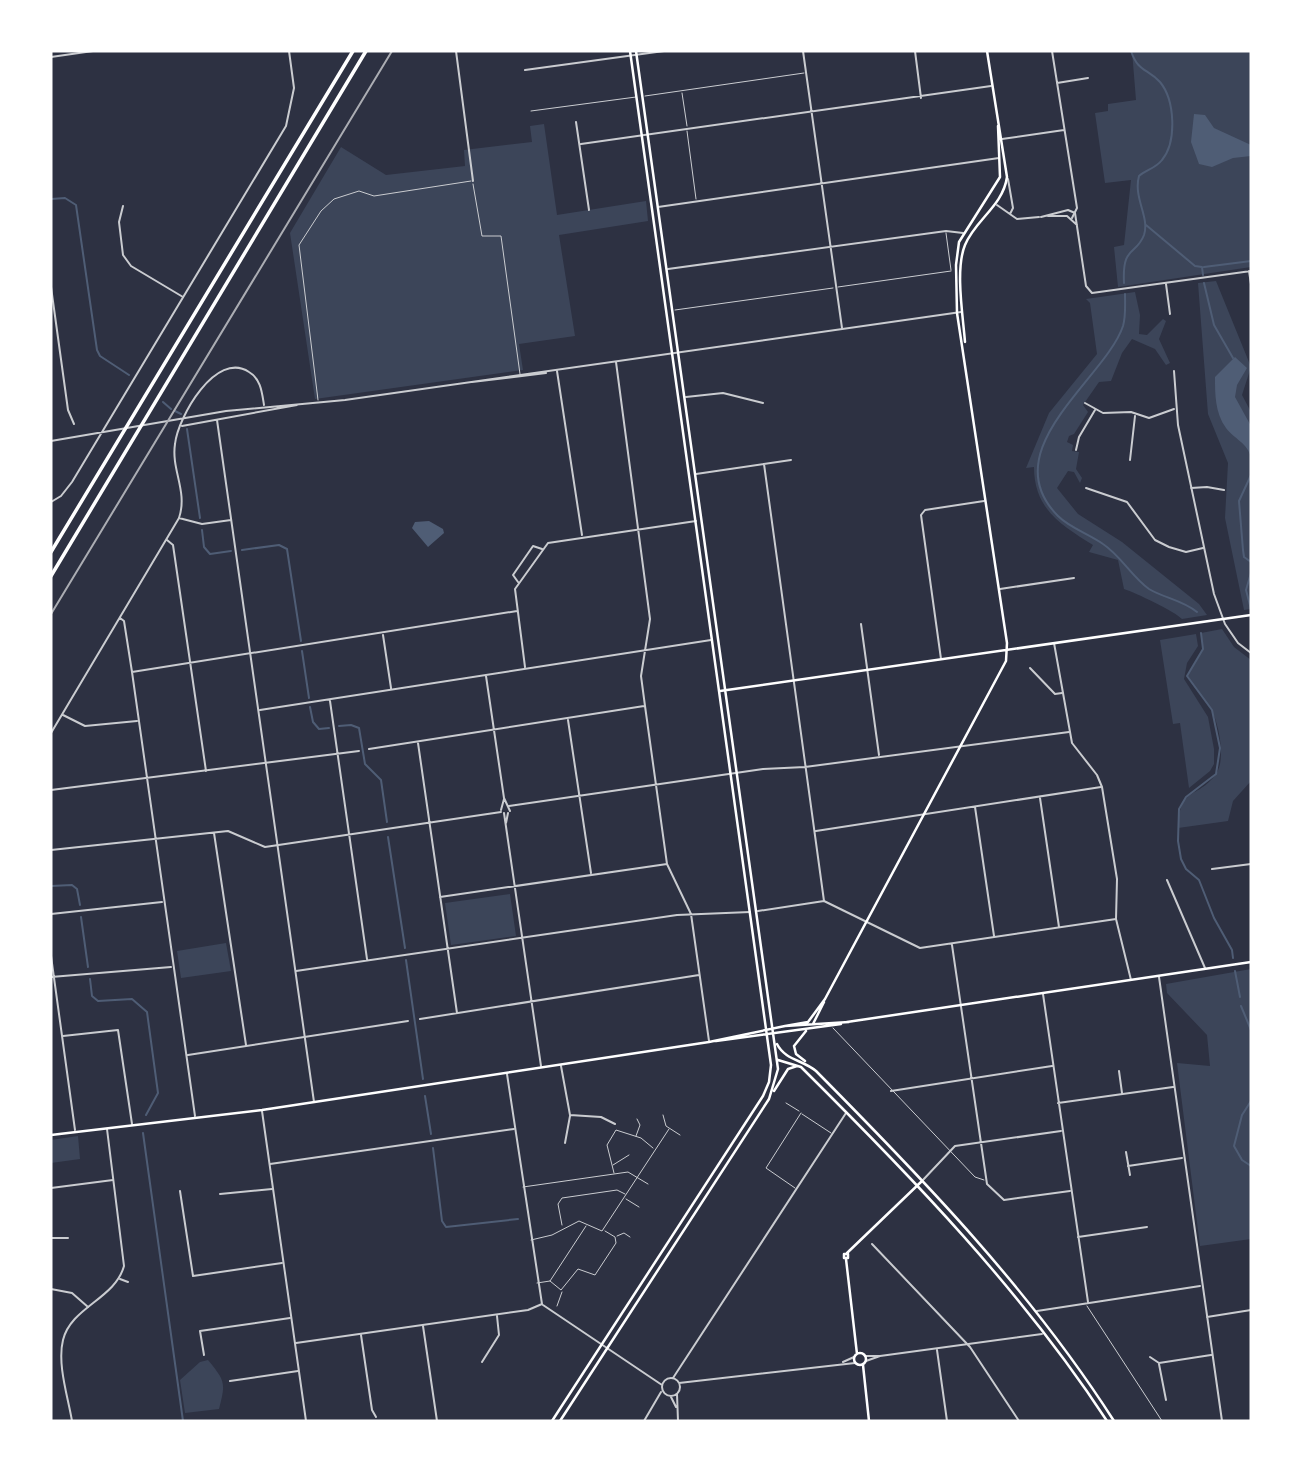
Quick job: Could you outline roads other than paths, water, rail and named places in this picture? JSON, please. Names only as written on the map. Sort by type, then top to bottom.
[{"type":"highway","points":[[51,552],[353,51]]},
{"type":"highway","points":[[51,576],[366,51]]},
{"type":"main road","points":[[711,1042],[809,1021],[825,999],[1005,664],[1007,650],[999,589],[957,313],[957,252],[963,233],[989,199],[1000,177],[998,126],[987,51]]},
{"type":"main road","points":[[552,1421],[749,1118],[768,1085],[771,1053],[630,53]]},
{"type":"main road","points":[[636,53],[776,1041],[778,1076],[771,1096]]},
{"type":"main road","points":[[965,352],[961,267],[965,244],[1005,187],[1007,171],[998,126]]},
{"type":"main road","points":[[989,199],[995,204]]},
{"type":"main road","points":[[720,691],[1251,615]]},
{"type":"main road","points":[[51,1135],[262,1110],[1251,962]]},
{"type":"main road","points":[[825,999],[812,1025],[794,1047],[796,1054],[922,1181],[999,1267],[1050,1328],[1114,1421]]},
{"type":"main road","points":[[821,1010],[824,1023]]},
{"type":"main road","points":[[785,1026],[849,1022]]},
{"type":"main road","points":[[776,1041],[784,1055],[810,1066]]},
{"type":"main road","points":[[771,1053],[778,1060],[795,1063],[803,1069],[917,1186],[998,1278],[1069,1365],[1107,1421]]},
{"type":"main road","points":[[560,1421],[789,1068],[797,1066],[803,1069]]},
{"type":"main road","points":[[846,1113],[852,1108]]},
{"type":"main road","points":[[749,1118],[754,1122]]},
{"type":"main road","points":[[724,1157],[727,1163]]},
{"type":"main road","points":[[869,1421],[863,1378],[857,1364],[858,1343],[846,1259],[843,1255],[922,1181]]},
{"type":"main road","points":[[702,1191],[708,1194]]},
{"type":"main road","points":[[681,1223],[687,1226]]},
{"type":"main road","points":[[998,1278],[999,1267]]},
{"type":"main road","points":[[650,1271],[655,1274]]},
{"type":"main road","points":[[1042,1334],[1050,1328]]},
{"type":"main road","points":[[858,1343],[864,1354],[863,1378]]},
{"type":"main road","points":[[856,1356],[864,1354]]},
{"type":"main road","points":[[857,1364],[865,1363]]},
{"type":"street","points":[[51,57],[93,51]]},
{"type":"street","points":[[51,502],[68,487],[286,125],[293,96],[289,51]]},
{"type":"street","points":[[456,51],[473,181]]},
{"type":"street","points":[[525,70],[630,53],[664,51]]},
{"type":"street","points":[[803,51],[842,328]]},
{"type":"street","points":[[915,51],[921,98]]},
{"type":"street","points":[[1052,51],[1089,291],[1250,271],[1251,284]]},
{"type":"street","points":[[1056,83],[1088,78]]},
{"type":"street","points":[[581,144],[992,86]]},
{"type":"street","points":[[576,121],[589,210]]},
{"type":"street","points":[[1002,139],[1065,130]]},
{"type":"street","points":[[302,137],[311,142]]},
{"type":"street","points":[[658,207],[1000,158]]},
{"type":"street","points":[[1007,171],[1013,208],[1010,214]]},
{"type":"street","points":[[995,204],[1021,219],[1070,210],[1076,215]]},
{"type":"street","points":[[123,206],[119,213],[123,255],[131,265],[183,298]]},
{"type":"street","points":[[1041,216],[1064,215],[1072,218],[1078,229]]},
{"type":"street","points":[[1072,218],[1076,215]]},
{"type":"street","points":[[667,269],[954,230],[963,233]]},
{"type":"street","points":[[1165,283],[1170,314]]},
{"type":"street","points":[[51,287],[68,410],[75,424]]},
{"type":"street","points":[[51,441],[251,408],[318,403],[963,312]]},
{"type":"street","points":[[616,361],[650,619],[641,676],[667,864],[691,914],[711,1042]]},
{"type":"street","points":[[51,733],[179,518],[183,499],[174,455],[180,426],[210,379],[226,368],[242,368],[254,376],[262,390],[264,407]]},
{"type":"street","points":[[465,382],[521,378],[557,370]]},
{"type":"street","points":[[557,370],[582,537]]},
{"type":"street","points":[[1174,371],[1175,409],[1214,594],[1223,619],[1238,643],[1251,653]]},
{"type":"street","points":[[520,374],[521,378]]},
{"type":"street","points":[[685,397],[723,393],[763,403]]},
{"type":"street","points":[[1085,403],[1095,410],[1149,418],[1175,409]]},
{"type":"street","points":[[180,426],[301,404]]},
{"type":"street","points":[[1076,450],[1077,442],[1095,410]]},
{"type":"street","points":[[1130,460],[1136,414]]},
{"type":"street","points":[[217,420],[314,1102]]},
{"type":"street","points":[[1071,440],[1077,442]]},
{"type":"street","points":[[1124,453],[1131,454]]},
{"type":"street","points":[[696,474],[791,460]]},
{"type":"street","points":[[764,464],[824,901]]},
{"type":"street","points":[[1191,488],[1207,486],[1224,490]]},
{"type":"street","points":[[1086,488],[1127,502],[1149,533],[1162,544],[1186,552],[1204,548]]},
{"type":"street","points":[[942,660],[922,513],[986,500]]},
{"type":"street","points":[[179,518],[202,524],[232,520]]},
{"type":"street","points":[[525,668],[514,589],[550,542],[696,521]]},
{"type":"street","points":[[167,540],[173,545],[206,772]]},
{"type":"street","points":[[518,582],[513,573],[528,552],[535,545],[542,549]]},
{"type":"street","points":[[999,589],[1074,578]]},
{"type":"street","points":[[132,672],[383,635],[517,611]]},
{"type":"street","points":[[120,618],[124,621],[132,672],[195,1117]]},
{"type":"street","points":[[861,624],[879,757]]},
{"type":"street","points":[[383,635],[391,689]]},
{"type":"street","points":[[259,710],[712,640]]},
{"type":"street","points":[[1054,643],[1069,732],[1076,752],[1097,775],[1102,787],[1117,879],[1116,919],[1131,981]]},
{"type":"street","points":[[1030,668],[1055,694],[1062,693]]},
{"type":"street","points":[[486,675],[504,798],[502,809],[516,885],[542,1068]]},
{"type":"street","points":[[330,700],[367,960]]},
{"type":"street","points":[[369,749],[645,706]]},
{"type":"street","points":[[62,715],[85,726],[138,721]]},
{"type":"street","points":[[567,718],[592,874]]},
{"type":"street","points":[[51,850],[214,832],[237,832],[262,847],[492,811],[508,805],[517,807],[731,773],[805,767],[961,744],[1069,732]]},
{"type":"street","points":[[418,741],[457,1013]]},
{"type":"street","points":[[51,790],[359,751]]},
{"type":"street","points":[[815,832],[1102,787]]},
{"type":"street","points":[[1040,796],[1059,928]]},
{"type":"street","points":[[504,798],[509,812],[506,824]]},
{"type":"street","points":[[975,806],[995,937]]},
{"type":"street","points":[[509,812],[517,807]]},
{"type":"street","points":[[502,809],[509,812]]},
{"type":"street","points":[[214,832],[247,1046]]},
{"type":"street","points":[[439,897],[667,864]]},
{"type":"street","points":[[1212,869],[1251,864]]},
{"type":"street","points":[[1167,880],[1205,969]]},
{"type":"street","points":[[758,911],[824,901],[914,947],[951,944],[1116,919]]},
{"type":"street","points":[[51,914],[163,902]]},
{"type":"street","points":[[296,971],[447,947],[691,914],[751,912]]},
{"type":"street","points":[[951,944],[980,1143],[990,1188],[1004,1200],[1070,1191]]},
{"type":"street","points":[[51,956],[75,1131]]},
{"type":"street","points":[[52,977],[172,967]]},
{"type":"street","points":[[420,1019],[700,974]]},
{"type":"street","points":[[1159,976],[1222,1421]]},
{"type":"street","points":[[1042,993],[1086,1302]]},
{"type":"street","points":[[187,1055],[408,1021]]},
{"type":"street","points":[[62,1036],[118,1030],[132,1124]]},
{"type":"street","points":[[561,1065],[570,1115],[565,1143]]},
{"type":"street","points":[[891,1091],[1053,1066]]},
{"type":"street","points":[[1119,1071],[1122,1094]]},
{"type":"street","points":[[507,1073],[542,1304],[653,1376],[664,1380],[673,1378],[846,1113]]},
{"type":"street","points":[[1058,1103],[1174,1087]]},
{"type":"street","points":[[262,1110],[306,1421]]},
{"type":"street","points":[[570,1115],[601,1117],[615,1124]]},
{"type":"street","points":[[72,1421],[62,1344],[68,1327],[119,1278],[125,1257],[107,1128]]},
{"type":"street","points":[[270,1164],[514,1129]]},
{"type":"street","points":[[922,1181],[955,1146],[1062,1131]]},
{"type":"street","points":[[1126,1152],[1130,1175]]},
{"type":"street","points":[[1128,1166],[1183,1158]]},
{"type":"street","points":[[51,1188],[114,1180]]},
{"type":"street","points":[[220,1194],[273,1189]]},
{"type":"street","points":[[180,1191],[193,1276],[283,1263]]},
{"type":"street","points":[[1078,1237],[1147,1227]]},
{"type":"street","points":[[51,1238],[68,1238]]},
{"type":"street","points":[[872,1244],[967,1344],[1019,1421]]},
{"type":"street","points":[[119,1278],[128,1282]]},
{"type":"street","points":[[1037,1311],[1201,1286]]},
{"type":"street","points":[[51,1289],[72,1293],[89,1307]]},
{"type":"street","points":[[295,1343],[497,1315],[528,1310],[542,1304]]},
{"type":"street","points":[[1206,1318],[1251,1310]]},
{"type":"street","points":[[482,1362],[499,1335],[497,1315]]},
{"type":"street","points":[[204,1355],[200,1331],[291,1318]]},
{"type":"street","points":[[423,1325],[437,1421]]},
{"type":"street","points":[[360,1334],[372,1410],[376,1417]]},
{"type":"street","points":[[864,1354],[880,1356],[1042,1334]]},
{"type":"street","points":[[937,1349],[947,1421]]},
{"type":"street","points":[[1150,1357],[1159,1363],[1212,1355]]},
{"type":"street","points":[[673,1378],[679,1382],[694,1383],[842,1362],[856,1356]]},
{"type":"street","points":[[865,1363],[880,1356]]},
{"type":"street","points":[[842,1362],[857,1364]]},
{"type":"street","points":[[1159,1363],[1166,1400]]},
{"type":"street","points":[[230,1381],[299,1370]]},
{"type":"street","points":[[653,1376],[662,1385]]},
{"type":"street","points":[[644,1421],[662,1390],[664,1380]]},
{"type":"street","points":[[678,1421],[679,1382]]},
{"type":"street","points":[[680,1389],[694,1383]]},
{"type":"street","points":[[662,1390],[671,1396],[678,1393]]},
{"type":"street","points":[[655,1404],[666,1394]]},
{"type":"street","points":[[671,1396],[677,1412]]},
{"type":"lane","points":[[643,96],[806,73]]},
{"type":"lane","points":[[681,90],[697,201]]},
{"type":"lane","points":[[531,111],[636,97]]},
{"type":"lane","points":[[318,403],[298,250],[321,211],[334,199],[359,191],[374,196],[473,181],[482,236],[501,236],[520,374]]},
{"type":"lane","points":[[946,231],[951,271],[956,276]]},
{"type":"lane","points":[[673,310],[951,271]]},
{"type":"lane","points":[[832,1026],[976,1179],[986,1179]]},
{"type":"lane","points":[[786,1103],[831,1133]]},
{"type":"lane","points":[[795,1188],[766,1168],[801,1113]]},
{"type":"lane","points":[[663,1115],[669,1129],[680,1135]]},
{"type":"lane","points":[[636,1136],[640,1127],[637,1119]]},
{"type":"lane","points":[[531,1240],[548,1237],[575,1221],[600,1232],[604,1229],[669,1129]]},
{"type":"lane","points":[[614,1175],[613,1165],[608,1159],[607,1145],[613,1132],[618,1130],[636,1136],[655,1150]]},
{"type":"lane","points":[[613,1165],[629,1155]]},
{"type":"lane","points":[[523,1187],[628,1172],[648,1184]]},
{"type":"lane","points":[[563,1227],[558,1204],[562,1198],[617,1190],[626,1194]]},
{"type":"lane","points":[[624,1197],[639,1207]]},
{"type":"lane","points":[[550,1281],[587,1224]]},
{"type":"lane","points":[[604,1229],[615,1237]]},
{"type":"lane","points":[[615,1237],[624,1233],[630,1237]]},
{"type":"lane","points":[[557,1306],[561,1290],[578,1269],[595,1275],[615,1244],[615,1237]]},
{"type":"lane","points":[[537,1283],[550,1281],[561,1290]]},
{"type":"lane","points":[[1086,1302],[1162,1421]]},
{"type":"waterway","points":[[1124,283],[1125,262],[1141,242],[1145,228],[1138,192],[1139,176],[1162,160],[1172,132],[1171,110],[1165,90],[1160,82],[1137,63],[1131,51]]},
{"type":"waterway","points":[[51,199],[65,198],[76,205],[97,350],[100,356],[129,375]]},
{"type":"waterway","points":[[1146,225],[1195,266],[1202,267],[1203,275]]},
{"type":"waterway","points":[[1204,267],[1251,261]]},
{"type":"waterway","points":[[1204,283],[1214,325],[1233,358]]},
{"type":"waterway","points":[[1125,294],[1124,322],[1113,346],[1059,416],[1045,441],[1038,466],[1041,491],[1058,516],[1098,540],[1149,589],[1197,612]]},
{"type":"waterway","points":[[163,402],[171,409]]},
{"type":"waterway","points":[[175,411],[181,414]]},
{"type":"waterway","points":[[187,429],[200,518]]},
{"type":"waterway","points":[[1251,475],[1239,501],[1244,557],[1251,562]]},
{"type":"waterway","points":[[202,530],[204,547],[210,554],[231,551]]},
{"type":"waterway","points":[[242,550],[279,545],[287,549],[301,641]]},
{"type":"waterway","points":[[1251,573],[1246,590],[1251,609]]},
{"type":"waterway","points":[[1201,633],[1203,649],[1187,676],[1212,710],[1220,748],[1216,774],[1186,797],[1179,809],[1178,841],[1181,859],[1186,869],[1199,880],[1214,918],[1232,950],[1233,958]]},
{"type":"waterway","points":[[302,651],[309,698]]},
{"type":"waterway","points":[[310,707],[313,722],[319,729],[329,728]]},
{"type":"waterway","points":[[339,726],[351,725],[359,728],[365,764],[381,780],[387,822]]},
{"type":"waterway","points":[[388,837],[405,948]]},
{"type":"waterway","points":[[51,886],[72,885],[77,889],[80,905]]},
{"type":"waterway","points":[[81,917],[88,967]]},
{"type":"waterway","points":[[406,960],[423,1079]]},
{"type":"waterway","points":[[1235,971],[1240,997]]},
{"type":"waterway","points":[[90,979],[92,996],[98,1001],[132,999],[147,1012],[158,1093],[146,1115]]},
{"type":"waterway","points":[[1241,1006],[1251,1030]]},
{"type":"waterway","points":[[425,1096],[431,1134]]},
{"type":"waterway","points":[[1251,1101],[1242,1115],[1234,1146],[1242,1160],[1251,1166]]},
{"type":"waterway","points":[[143,1133],[183,1421]]},
{"type":"waterway","points":[[433,1148],[442,1221],[446,1227],[518,1219]]},
{"type":"railway","points":[[51,614],[392,51]]}]
